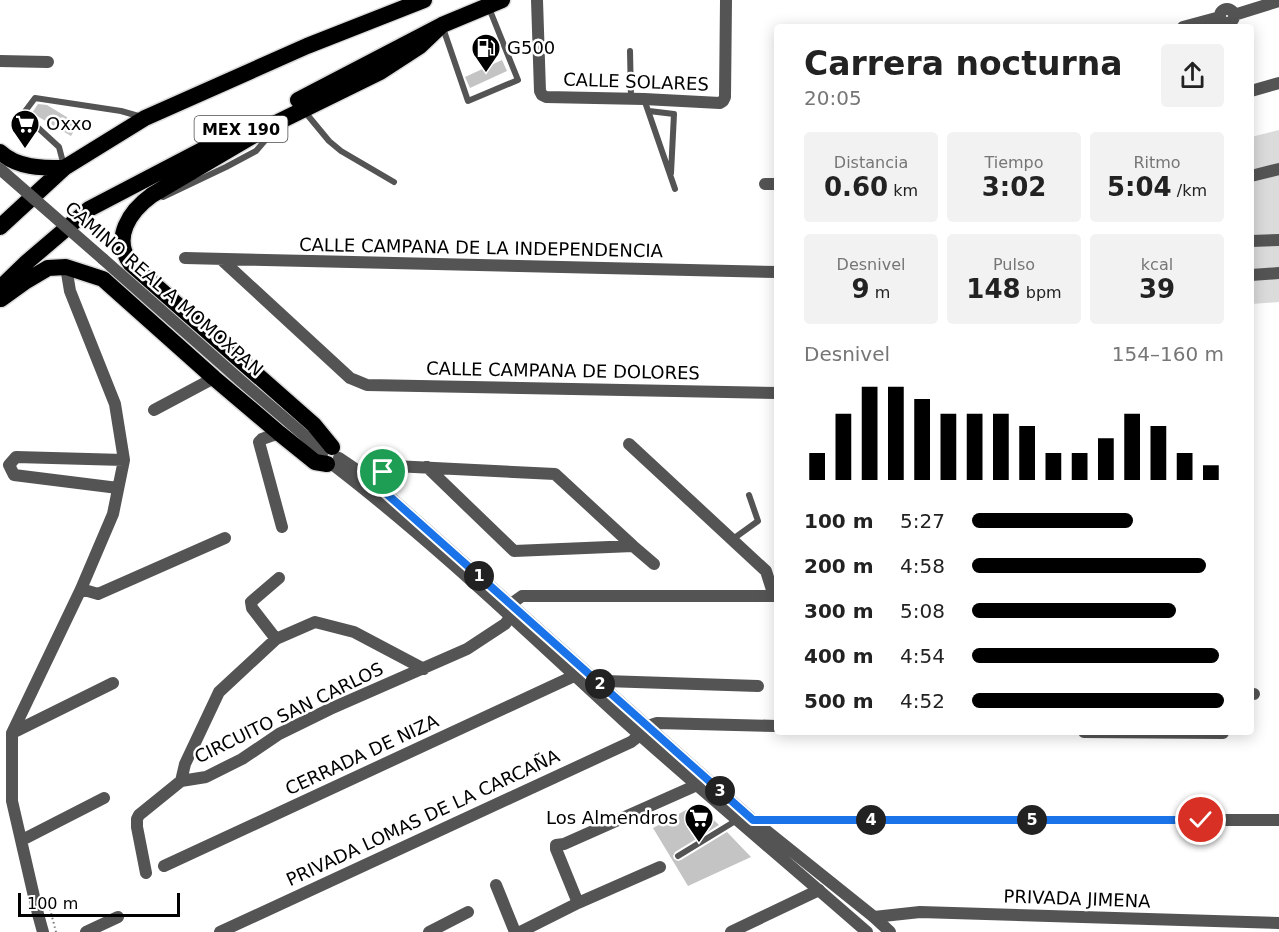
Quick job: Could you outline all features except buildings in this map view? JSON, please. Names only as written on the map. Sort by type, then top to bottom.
[{"type":"highway","name":"MEX 190","points":[[0,227],[64,168],[145,118],[307,46],[424,0]]},
{"type":"highway","name":"MEX 190","points":[[0,288],[88,209],[442,25],[494,3]]},
{"type":"highway","points":[[0,299],[48,268],[66,267],[103,279],[274,435],[315,462],[333,458],[314,425],[126,259],[122,245],[123,234],[132,214],[145,200],[159,190],[244,140],[400,60],[420,46],[442,25]]},
{"type":"highway","points":[[0,152],[7,159],[18,164],[64,168]]},
{"type":"street","name":"CALLE SOLARES","points":[[537,0],[542,95],[546,97],[631,98],[720,103],[725,97],[726,0]]},
{"type":"street","points":[[1211,24],[1230,22],[1279,1]]},
{"type":"street","points":[[0,61],[48,63]]},
{"type":"street","points":[[1254,89],[1279,83]]},
{"type":"street","name":"CAMINO REAL A MOMOXPAN","points":[[0,169],[304,435],[322,453],[322,460],[333,458],[366,483],[481,590],[600,684],[697,785],[867,932]]},
{"type":"street","points":[[1254,175],[1279,169]]},
{"type":"street","points":[[1254,241],[1279,240]]},
{"type":"street","name":"CALLE CAMPANA DE LA INDEPENDENCIA","points":[[185,258],[774,272]]},
{"type":"street","name":"CALLE CAMPANA DE DOLORES","points":[[222,260],[350,378],[367,385],[774,393]]},
{"type":"street","points":[[43,932],[12,801],[12,733],[81,589],[113,514],[124,460],[115,404],[70,291],[66,267]]},
{"type":"street","points":[[1254,275],[1279,273]]},
{"type":"street","points":[[154,410],[214,378]]},
{"type":"street","points":[[274,435],[259,442],[282,527]]},
{"type":"street","points":[[629,444],[766,571],[774,591]]},
{"type":"street","points":[[118,489],[14,475],[5,465],[16,457],[124,460]]},
{"type":"street","points":[[366,483],[394,466],[555,474],[654,564]]},
{"type":"street","points":[[427,467],[514,551],[633,546]]},
{"type":"street","points":[[81,589],[98,594],[225,538]]},
{"type":"street","points":[[276,639],[252,608],[251,602],[279,578]]},
{"type":"street","points":[[510,611],[522,596],[774,596]]},
{"type":"street","name":"CAMINO REAL A MOMOXPAN","points":[[510,611],[574,676],[644,730],[890,932]]},
{"type":"street","name":"CIRCUITO SAN CARLOS","points":[[424,669],[354,632],[315,622],[276,639],[219,692],[185,764],[181,781],[206,777],[242,759],[279,734],[330,709],[424,669],[467,649],[505,624],[510,611]]},
{"type":"street","name":"CERRADA DE NIZA","points":[[164,866],[574,676]]},
{"type":"street","points":[[600,684],[605,681],[758,686]]},
{"type":"street","points":[[12,733],[113,683]]},
{"type":"street","points":[[644,730],[657,723],[774,726]]},
{"type":"street","name":"PRIVADA LOMAS DE LA CARCAÑA","points":[[220,932],[631,742],[644,730]]},
{"type":"street","points":[[146,873],[137,819],[181,781]]},
{"type":"street","points":[[578,903],[556,845],[564,844],[697,785]]},
{"type":"street","points":[[22,840],[104,798]]},
{"type":"street","points":[[737,820],[1279,820]]},
{"type":"street","points":[[496,885],[518,932],[660,867]]},
{"type":"street","points":[[731,932],[819,890]]},
{"type":"street","points":[[429,932],[468,912]]},
{"type":"street","name":"PRIVADA JIMENA","points":[[873,917],[920,912],[1279,923]]},
{"type":"street","points":[[86,932],[118,917]]},
{"type":"lane","points":[[442,25],[468,101],[518,80],[494,3]]},
{"type":"lane","points":[[630,51],[631,98]]},
{"type":"lane","points":[[64,168],[59,147],[23,114],[35,98],[121,111],[145,118]]},
{"type":"lane","points":[[644,99],[675,189]]},
{"type":"lane","points":[[302,109],[329,141],[341,151],[394,182]]},
{"type":"lane","points":[[649,111],[674,114],[671,176]]},
{"type":"lane","points":[[732,540],[758,521],[749,495]]},
{"type":"lane","points":[[678,856],[737,820]]},
{"type":"shaded area","points":[[1279,130],[1279,302],[1254,304],[1254,136]]},
{"type":"place","name":"G500","points":[[486,74]]},
{"type":"place","name":"Oxxo","points":[[25,150]]},
{"type":"place","name":"Los Almendros","points":[[699,844]]},
{"type":"route","points":[[383,472],[370,479],[753,820],[1201,820]]}]
